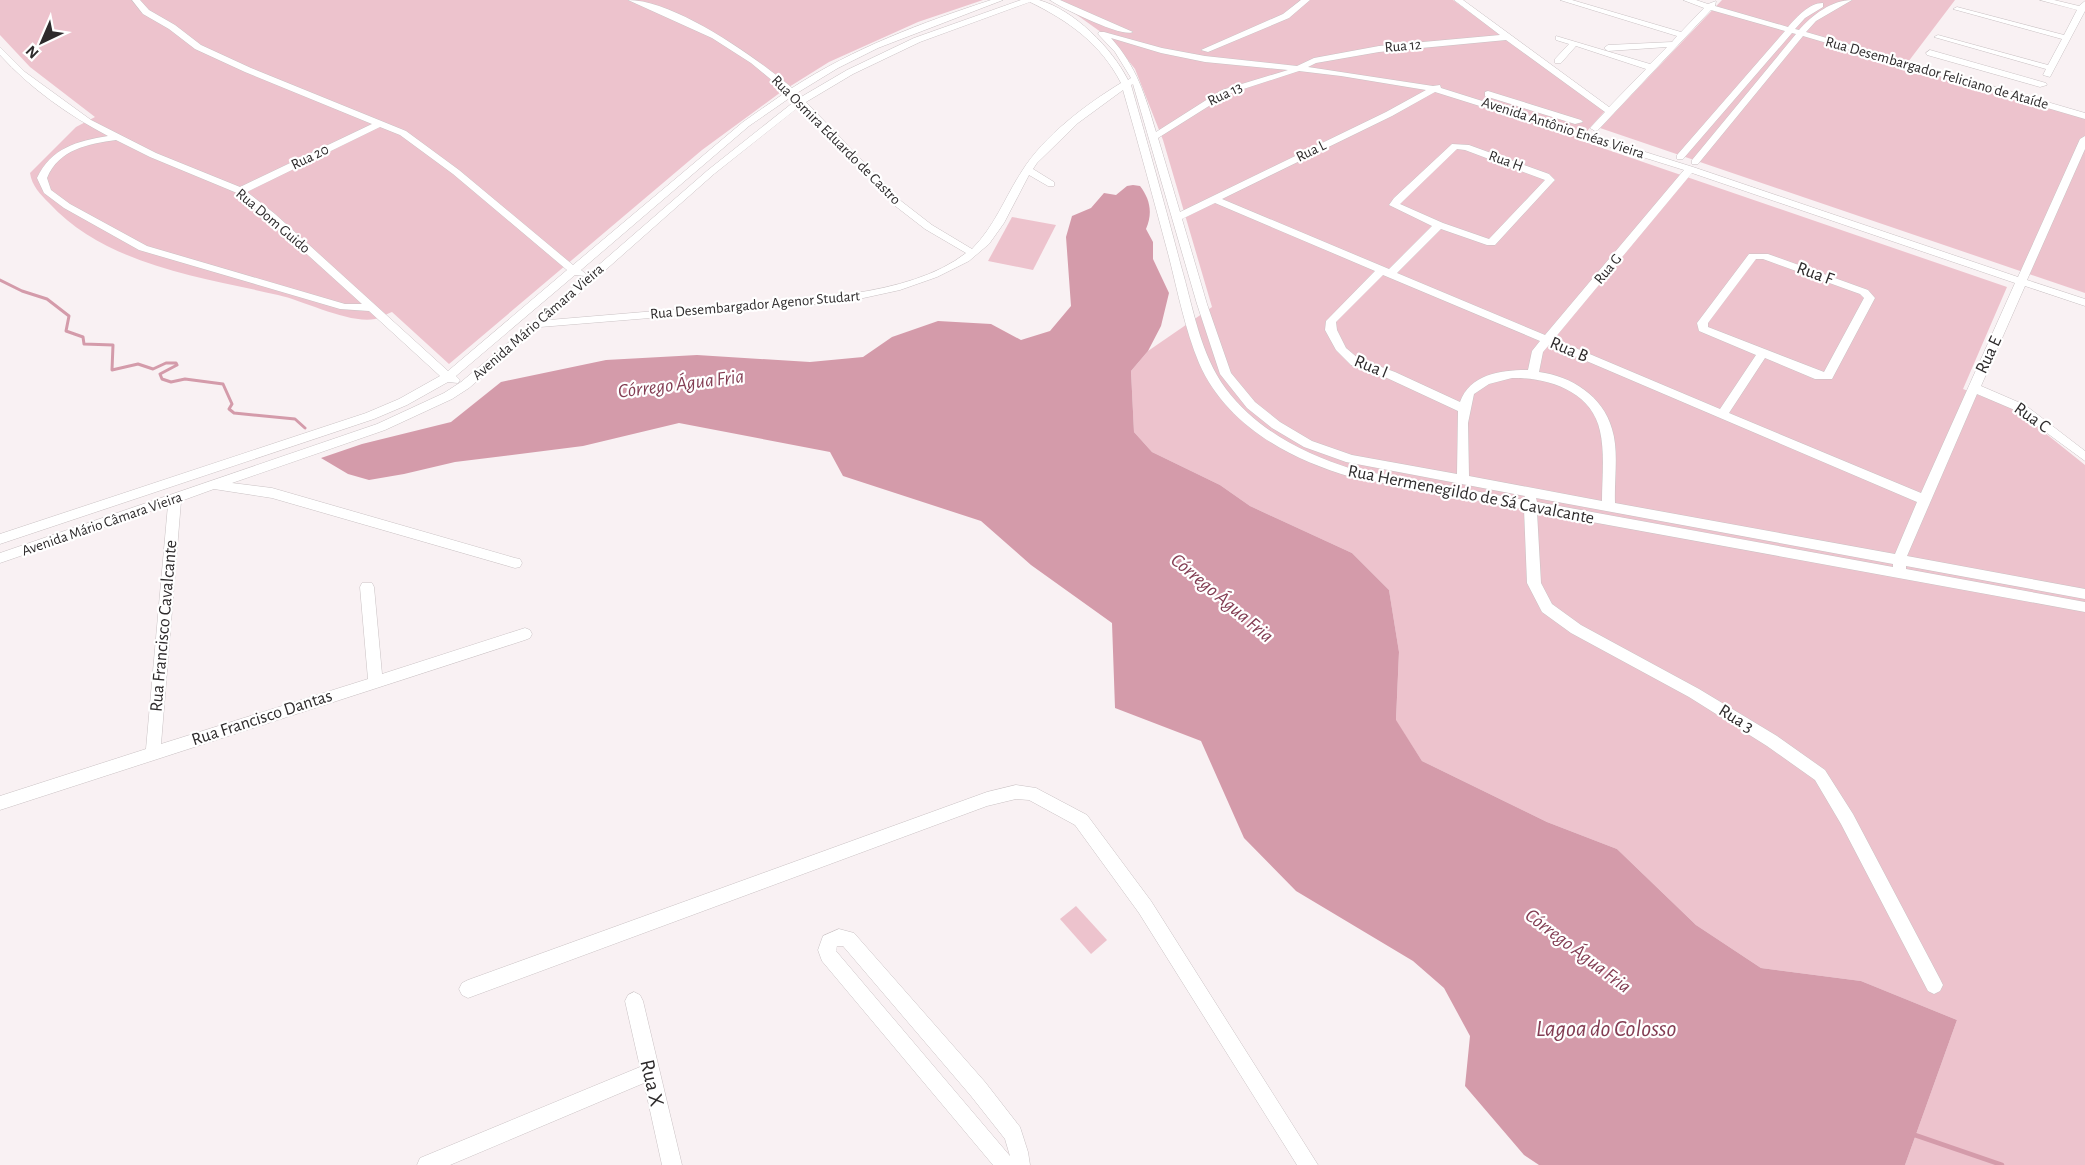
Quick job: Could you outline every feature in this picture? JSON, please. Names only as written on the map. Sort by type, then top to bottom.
[{"type":"street","points":[[136,0],[146,12],[172,27],[198,47],[248,70],[403,133],[429,150],[573,270],[591,278]]},
{"type":"street","name":"Rua Osmira Eduardo de Castro","points":[[632,0],[676,17],[734,48],[763,68],[791,92],[875,180],[913,216],[973,253]]},
{"type":"street","name":"Avenida Mário Câmara Vieira","points":[[0,539],[370,416],[403,402],[448,377],[746,124],[791,92],[837,65],[905,33],[999,0]]},
{"type":"street","name":"Avenida Mário Câmara Vieira","points":[[0,558],[175,499],[418,412],[465,385],[720,165],[799,102],[850,72],[917,40],[1030,0]]},
{"type":"street","name":"Avenida Antônio Enéas Vieira","points":[[1030,0],[1102,33],[1161,50],[1205,59],[1302,68],[1434,88],[1693,166],[2024,278],[2085,303]]},
{"type":"street","name":"Avenida Antônio Enéas Vieira","points":[[1054,0],[1117,28],[1205,50],[1360,67],[1444,83],[1527,105],[1680,157],[1693,166]]},
{"type":"street","points":[[1205,50],[1286,16],[1305,0]]},
{"type":"street","points":[[1458,0],[1610,112]]},
{"type":"street","points":[[1564,0],[1581,2],[1681,35]]},
{"type":"street","name":"Rua Desembargador Feliciano de Ataíde","points":[[1687,0],[1712,3],[1790,31],[2085,116]]},
{"type":"street","points":[[1680,157],[1802,16],[1830,0]]},
{"type":"street","name":"Rua G","points":[[1533,372],[1536,354],[1800,34],[1813,19],[1848,0]]},
{"type":"street","points":[[2036,102],[2051,68],[2071,35],[2083,6],[2044,0]]},
{"type":"street","points":[[1595,128],[1712,3]]},
{"type":"street","points":[[1957,9],[2071,35]]},
{"type":"street","name":"Rua Hermenegildo de Sá Cavalcante","points":[[1062,14],[1092,38],[1131,82],[1190,314],[1209,371],[1222,393],[1243,416],[1287,447],[1339,470],[2085,607]]},
{"type":"street","name":"Rua Hermenegildo de Sá Cavalcante","points":[[1102,33],[1118,51],[1155,136],[1202,304],[1226,374],[1251,405],[1296,439],[1342,457],[2085,594]]},
{"type":"street","name":"Rua 12","points":[[1302,68],[1314,61],[1379,49],[1507,37]]},
{"type":"street","points":[[1938,37],[2051,68]]},
{"type":"street","points":[[1560,38],[1653,68]]},
{"type":"street","points":[[1558,61],[1575,43]]},
{"type":"street","points":[[1608,48],[1672,44]]},
{"type":"street","name":"Rua Dom Guido","points":[[0,50],[22,74],[79,117],[117,137],[240,190],[374,308],[448,377],[465,385]]},
{"type":"street","points":[[1930,53],[2043,85]]},
{"type":"street","name":"Rua 13","points":[[1155,136],[1225,92],[1302,68]]},
{"type":"street","name":"Rua Desembargador Agenor Studart","points":[[537,324],[845,299],[895,289],[973,253],[985,242],[1027,170],[1058,135],[1131,82]]},
{"type":"street","name":"Rua L","points":[[1178,217],[1389,114],[1444,83]]},
{"type":"street","name":"Rua 20","points":[[240,190],[380,123]]},
{"type":"street","points":[[117,137],[79,145],[56,155],[47,164],[42,178],[47,190],[67,206],[111,232],[154,252],[256,279],[344,307],[374,308]]},
{"type":"street","name":"Rua E","points":[[1899,560],[2085,139]]},
{"type":"street","name":"Rua H","points":[[1455,146],[1466,147],[1546,176],[1550,180],[1491,243],[1439,225],[1396,207],[1393,203],[1455,146]]},
{"type":"street","points":[[1027,170],[1051,184]]},
{"type":"street","name":"Rua B","points":[[1214,199],[1924,500]]},
{"type":"street","points":[[1386,272],[1439,225]]},
{"type":"street","name":"Rua F","points":[[1753,256],[1764,256],[1864,292],[1870,298],[1828,376],[1819,376],[1762,354],[1705,331],[1701,327],[1753,256]]},
{"type":"street","name":"Rua I","points":[[1386,272],[1331,321],[1330,326],[1342,350],[1355,362],[1391,375],[1464,408]]},
{"type":"street","name":"Avenida Antônio Enéas Vieira","points":[[2024,278],[2085,294]]},
{"type":"street","points":[[1722,415],[1762,354]]},
{"type":"street","points":[[1463,479],[1464,408],[1469,394],[1479,384],[1502,375],[1533,372],[1569,386],[1584,396],[1596,409],[1606,429],[1609,506]]},
{"type":"street","name":"Rua C","points":[[1974,388],[2021,408],[2085,457]]},
{"type":"street","points":[[215,485],[272,493],[515,563]]},
{"type":"street","name":"Rua 3","points":[[1530,491],[1534,583],[1541,601],[1576,630],[1694,693],[1772,741],[1820,775],[1847,819],[1934,985]]},
{"type":"street","name":"Rua Francisco Cavalcante","points":[[153,753],[175,499]]},
{"type":"street","points":[[1899,560],[1901,573]]},
{"type":"street","points":[[367,587],[375,681]]},
{"type":"street","name":"Rua Francisco Dantas","points":[[0,803],[525,634]]},
{"type":"street","points":[[468,989],[987,799],[1016,792],[1031,793],[1064,808],[1081,820],[1092,833],[1144,907],[1308,1165]]},
{"type":"street","points":[[1005,1165],[828,955],[826,949],[828,942],[835,936],[848,939],[978,1089],[1012,1134],[1019,1152],[1020,1165]]},
{"type":"street","name":"Rua X","points":[[634,1000],[672,1165]]},
{"type":"street","points":[[427,1165],[649,1072]]},
{"type":"shaded area","points":[[0,0],[983,0],[918,22],[829,62],[781,92],[702,150],[449,364],[392,312],[375,319],[353,318],[278,295],[186,274],[126,255],[72,224],[40,193],[30,173],[76,127],[95,117],[30,67],[0,35]]},
{"type":"shaded area","points":[[1056,0],[1453,0],[1605,111],[1579,140],[2007,287],[1963,389],[2015,409],[2085,465],[2085,1165],[1905,1165],[1957,1020],[1861,981],[1761,968],[1696,925],[1617,849],[1547,822],[1422,761],[1396,721],[1399,652],[1389,590],[1352,553],[1250,506],[1220,485],[1152,452],[1134,432],[1131,371],[1148,351],[1212,307],[1163,140],[1135,69],[1112,40]]},
{"type":"shaded area","points":[[1722,0],[1955,0],[1905,66],[2085,118],[2085,293],[1600,128]]},
{"type":"shaded area","points":[[1012,217],[1056,225],[1033,270],[988,261]]},
{"type":"shaded area","points":[[1076,906],[1107,940],[1091,954],[1060,919]]},
{"type":"water","name":"Lagoa do Colosso","points":[[1127,186],[1140,186],[1148,201],[1150,212],[1146,229],[1153,242],[1153,259],[1169,293],[1161,326],[1148,351],[1131,371],[1134,432],[1152,452],[1220,485],[1250,506],[1352,553],[1389,590],[1399,652],[1396,720],[1422,761],[1547,822],[1617,849],[1696,925],[1761,968],[1861,981],[1957,1020],[1905,1165],[1539,1165],[1524,1155],[1465,1086],[1470,1036],[1444,988],[1413,961],[1296,891],[1244,838],[1201,741],[1115,708],[1112,623],[1031,565],[981,521],[843,476],[830,452],[679,423],[583,446],[455,462],[369,480],[348,474],[321,458],[362,444],[451,422],[501,382],[606,360],[697,355],[810,362],[863,357],[892,337],[938,321],[991,324],[1021,340],[1050,331],[1071,306],[1066,237],[1072,216],[1091,208],[1104,193],[1116,195]]},
{"type":"waterway","name":"Córrego Água Fria","points":[[0,280],[22,291],[47,299],[69,316],[66,331],[83,337],[84,344],[113,345],[112,370],[138,364],[153,369],[166,363],[176,363],[177,365],[160,374],[162,379],[171,382],[185,379],[223,384],[232,404],[229,409],[234,413],[295,419],[305,428]]},
{"type":"waterway","name":"Córrego Água Fria","points":[[1912,1134],[2002,1165]]}]
